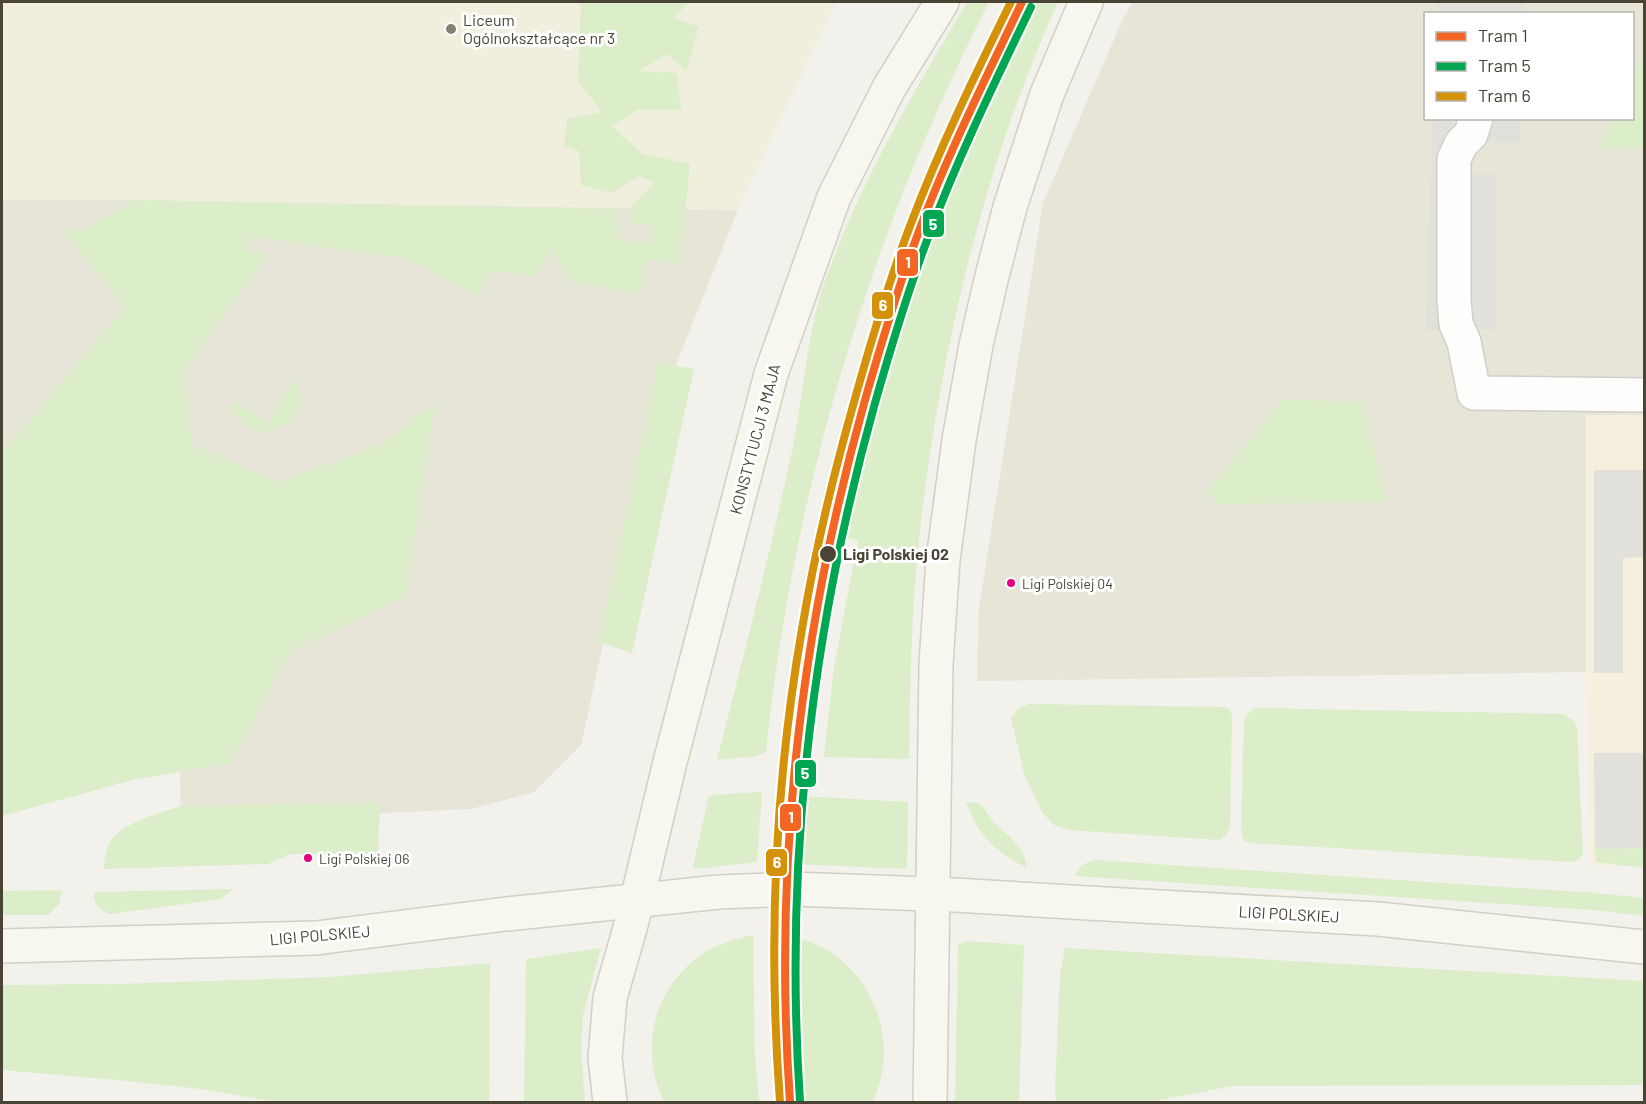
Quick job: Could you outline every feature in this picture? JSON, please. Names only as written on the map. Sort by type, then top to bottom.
[{"type":"street","name":"KONSTYTUCJI 3 MAJA","points":[[610,1102],[605,1058],[610,998],[771,374],[834,197],[889,88],[942,2]]},
{"type":"street","points":[[930,1102],[936,664],[943,560],[964,403],[1010,207],[1047,94],[1086,2]]},
{"type":"street","points":[[1475,120],[1471,134],[1461,144],[1455,159],[1454,209],[1456,324],[1464,342],[1474,393],[1644,395]]},
{"type":"street","name":"LIGI POLSKIEJ","points":[[2,946],[316,938],[506,914],[719,892],[793,889],[933,894],[1378,919],[1644,947]]},
{"type":"shaded area","points":[[2,2],[836,2],[738,210],[2,200]]},
{"type":"shaded area","points":[[1133,2],[1644,2],[1644,415],[1586,415],[1586,672],[977,681],[979,608],[1043,203],[1122,21]]},
{"type":"shaded area","points":[[1437,2],[1524,2],[1524,12],[1437,12]]},
{"type":"shaded area","points":[[1433,120],[1521,120],[1521,142],[1445,142],[1445,175],[1497,174],[1497,330],[1426,330]]},
{"type":"shaded area","points":[[2,200],[738,210],[650,430],[581,745],[534,792],[471,809],[181,822],[179,708],[2,620]]},
{"type":"shaded area","points":[[1586,415],[1644,415],[1644,866],[1591,865],[1586,672]]},
{"type":"shaded area","points":[[1594,470],[1644,470],[1644,557],[1623,558],[1623,673],[1594,673]]},
{"type":"shaded area","points":[[1594,753],[1644,753],[1644,848],[1595,849]]},
{"type":"green space","points":[[581,2],[688,2],[674,18],[699,27],[686,71],[668,54],[637,71],[677,73],[681,110],[637,110],[612,126],[642,154],[690,164],[680,263],[647,260],[640,293],[569,282],[553,249],[535,276],[491,271],[479,297],[409,259],[253,237],[244,249],[267,255],[184,371],[192,445],[276,482],[382,445],[435,402],[406,596],[291,650],[230,763],[132,780],[2,816],[2,453],[125,307],[62,230],[85,228],[134,200],[617,209],[619,240],[651,243],[651,225],[630,225],[628,210],[654,183],[639,176],[611,193],[581,185],[579,151],[564,146],[567,119],[602,112],[578,81]]},
{"type":"green space","points":[[967,2],[989,2],[946,91],[873,273],[843,366],[817,461],[795,557],[778,654],[766,752],[757,756],[717,760],[784,490],[814,322],[825,281],[854,208],[871,173]]},
{"type":"green space","points":[[1031,2],[1058,2],[1006,134],[985,201],[966,270],[937,410],[918,550],[911,655],[909,759],[824,757],[834,667],[858,540],[839,536],[874,393],[911,278],[947,184],[987,92]]},
{"type":"green space","points":[[1644,53],[1644,149],[1597,149],[1612,120],[1634,120],[1634,75]]},
{"type":"green space","points":[[658,363],[694,369],[632,653],[599,642]]},
{"type":"green space","points":[[296,379],[301,396],[301,407],[294,417],[281,426],[261,432],[255,430],[230,409],[237,402],[267,423],[285,398],[283,395]]},
{"type":"green space","points":[[1283,399],[1363,402],[1386,502],[1218,504],[1207,492]]},
{"type":"green space","points":[[1029,704],[1224,707],[1229,709],[1232,715],[1230,827],[1226,835],[1220,840],[1068,830],[1054,825],[1042,812],[1024,774],[1011,718],[1019,708]]},
{"type":"green space","points":[[1254,708],[1564,714],[1574,721],[1577,728],[1583,854],[1579,860],[1572,862],[1244,841],[1241,831],[1244,721],[1247,714]]},
{"type":"green space","points":[[762,792],[757,862],[695,869],[693,866],[709,795]]},
{"type":"green space","points":[[800,796],[908,802],[907,869],[795,864]]},
{"type":"green space","points":[[966,802],[980,804],[992,820],[1019,846],[1027,868],[1006,856],[989,842],[976,824]]},
{"type":"green space","points":[[380,803],[378,856],[291,854],[268,864],[104,869],[109,845],[119,832],[145,818],[181,806]]},
{"type":"green space","points":[[1644,848],[1644,868],[1596,862],[1595,849]]},
{"type":"green space","points":[[1096,860],[1644,898],[1644,916],[1594,910],[1075,876],[1083,865]]},
{"type":"green space","points":[[233,889],[221,899],[110,914],[98,906],[94,896],[94,892]]},
{"type":"green space","points":[[62,890],[59,904],[48,915],[2,915],[2,891]]},
{"type":"green space","points":[[753,935],[755,1056],[759,1102],[664,1102],[652,1061],[652,1040],[663,1000],[673,982],[705,952],[722,944]]},
{"type":"green space","points":[[791,936],[821,947],[837,957],[859,980],[875,1006],[883,1035],[884,1051],[880,1081],[872,1102],[797,1102]]},
{"type":"green space","points":[[967,941],[1024,945],[1019,1102],[955,1102],[958,945]]},
{"type":"green space","points":[[601,948],[583,1015],[581,1049],[585,1102],[524,1102],[526,959]]},
{"type":"green space","points":[[1065,948],[1644,981],[1644,1085],[1233,1086],[1148,1102],[1056,1102],[1060,975]]},
{"type":"green space","points":[[490,963],[489,1102],[279,1102],[193,1088],[2,1070],[2,985],[329,977]]},
{"type":"tram line","name":"6","points":[[780,1102],[775,984],[776,865],[780,805],[793,687],[819,541],[862,374],[902,247],[945,141],[1011,2]]},
{"type":"tram line","name":"1","points":[[790,1102],[785,924],[789,836],[808,661],[823,574],[842,487],[865,400],[904,273],[942,173],[1022,2]]},
{"type":"tram line","name":"5","points":[[800,1101],[796,1012],[796,924],[800,836],[819,662],[834,575],[875,403],[914,277],[940,206],[965,148],[1031,7]]},
{"type":"place","name":"Liceum Ogólnokształcące nr 3","points":[[451,29]]},
{"type":"place","name":"Ligi Polskiej 02","points":[[828,554]]},
{"type":"place","name":"Ligi Polskiej 04","points":[[1011,583]]},
{"type":"place","name":"Ligi Polskiej 06","points":[[308,858]]}]
